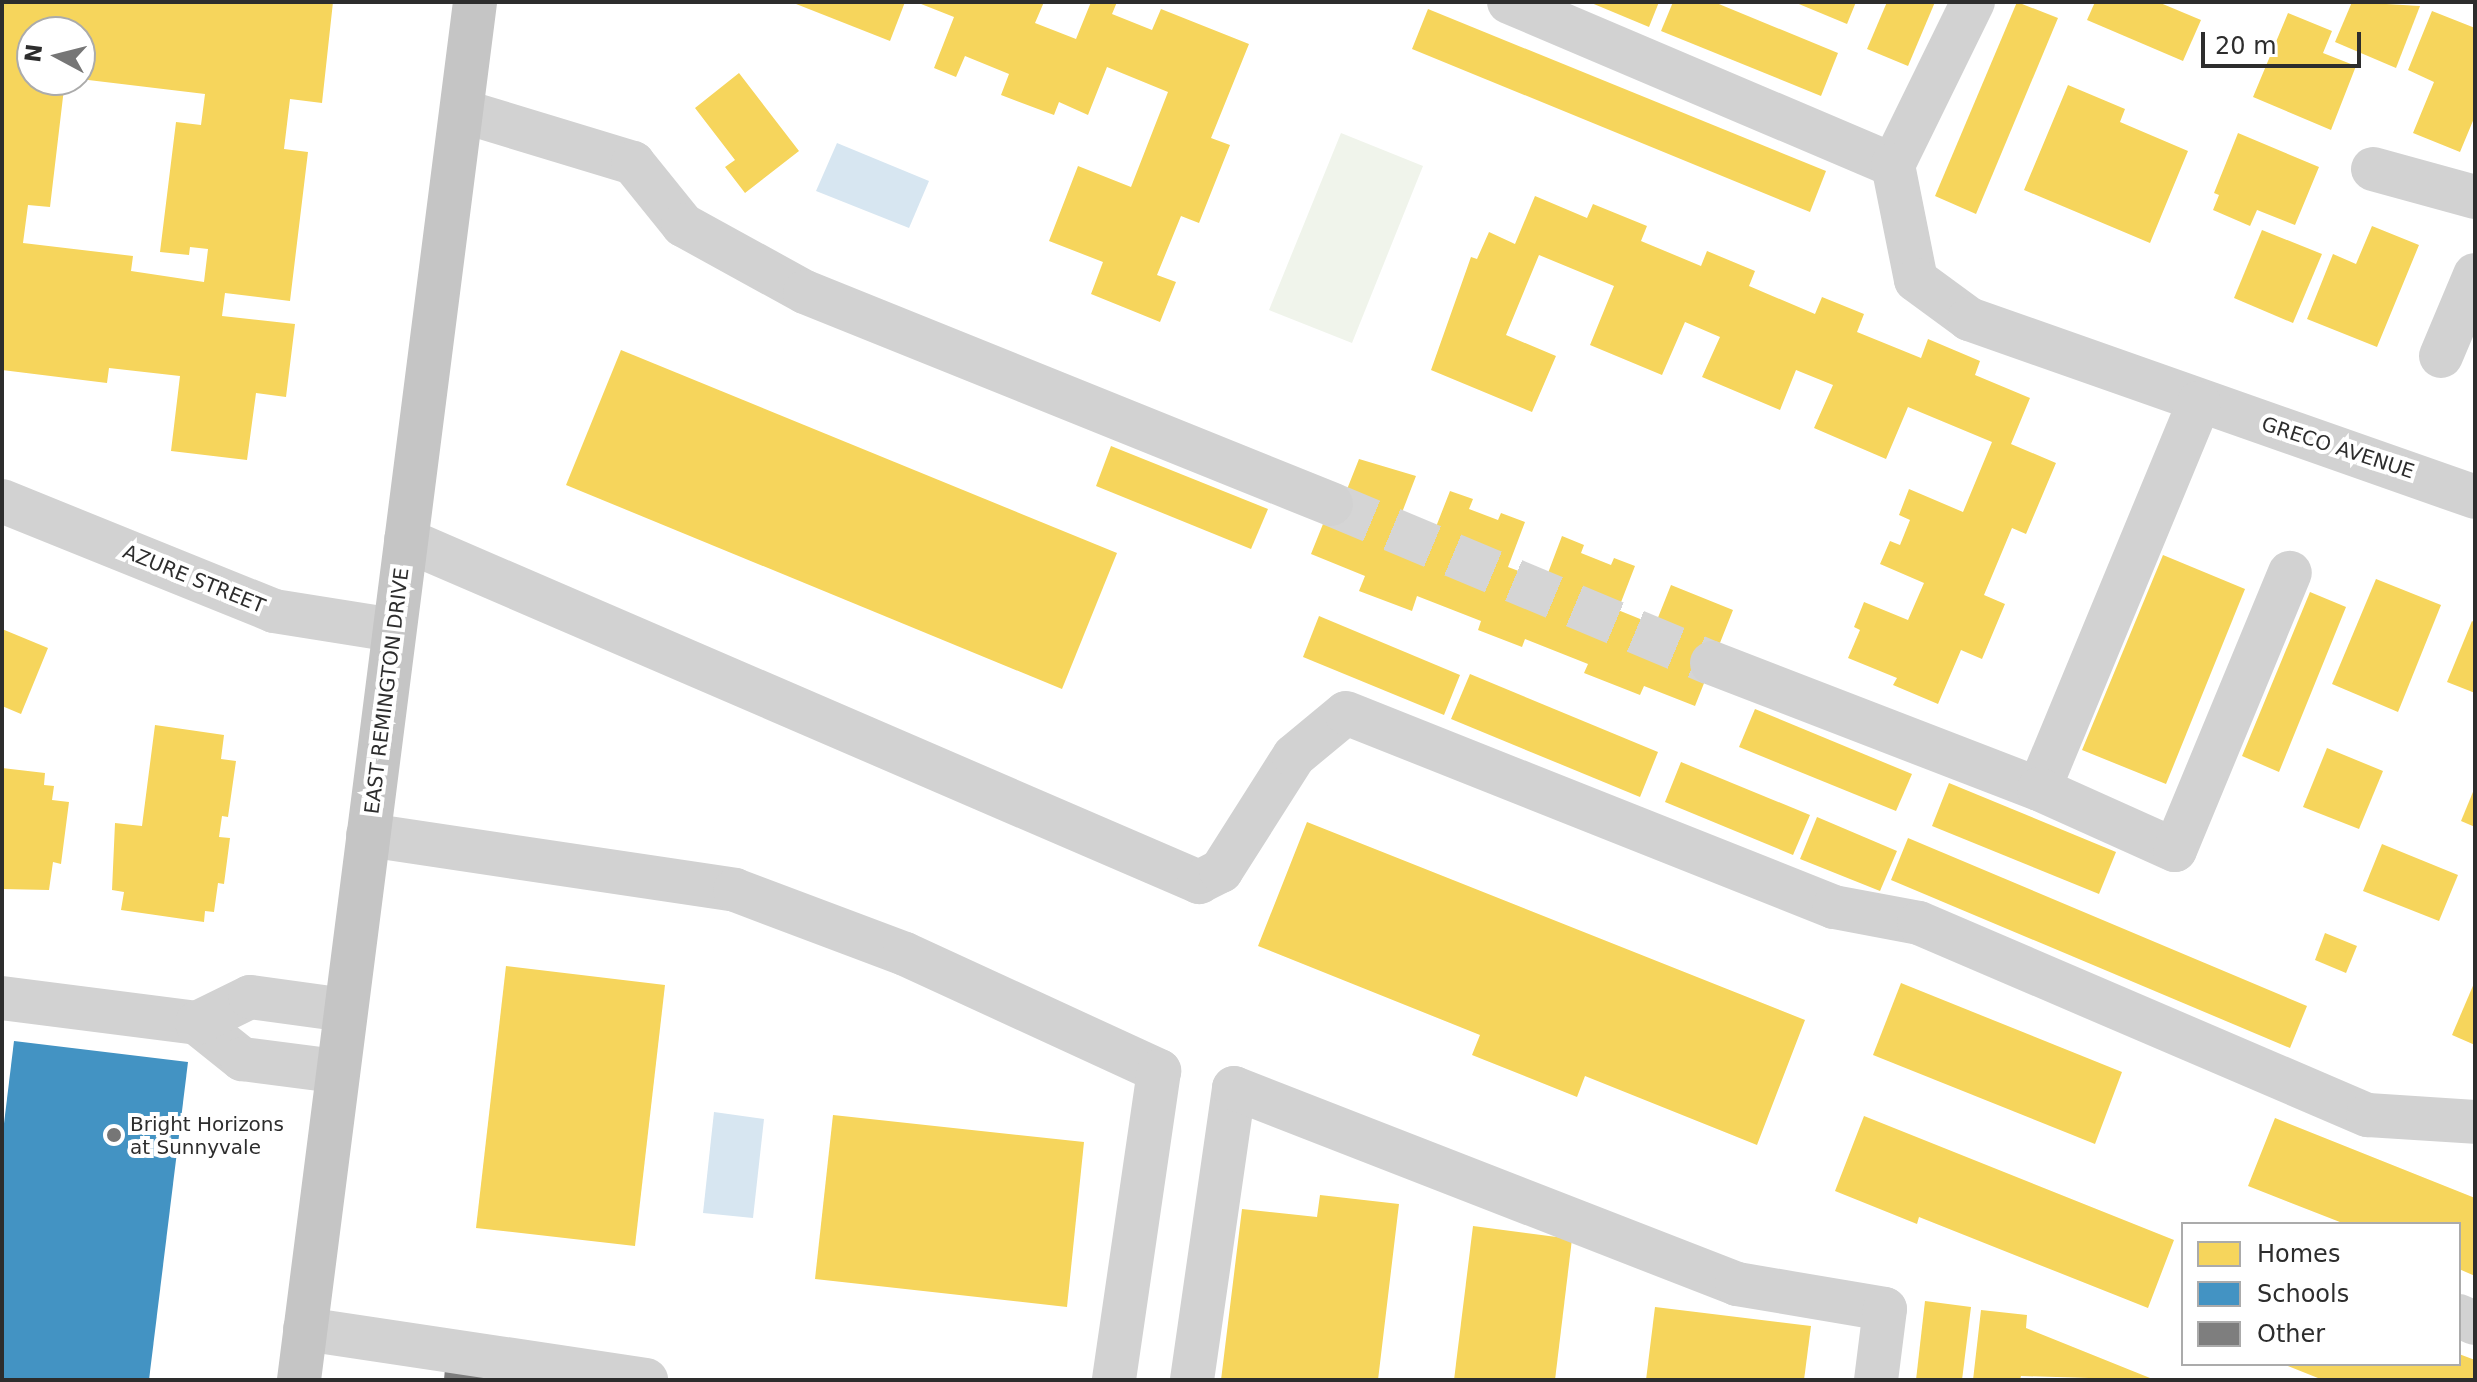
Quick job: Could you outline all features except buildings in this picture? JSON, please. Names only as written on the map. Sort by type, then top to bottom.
[{"type":"main road","name":"EAST REMINGTON DRIVE","points":[[299,1380],[336,1071],[475,2]]},
{"type":"street","points":[[1509,2],[1893,165],[1973,2]]},
{"type":"street","points":[[462,111],[633,163],[683,225],[805,292],[1331,504]]},
{"type":"street","name":"GRECO AVENUE","points":[[1893,165],[1916,280],[1969,319],[2199,403],[2475,497]]},
{"type":"street","points":[[2373,169],[2475,197]]},
{"type":"street","points":[[2441,356],[2475,275]]},
{"type":"street","points":[[2039,789],[2199,403]]},
{"type":"street","name":"AZURE STREET","points":[[2,501],[274,611],[394,630]]},
{"type":"street","points":[[406,540],[1199,882],[1221,871],[1294,756],[1346,713],[1834,907],[1919,923],[2368,1115],[2475,1122]]},
{"type":"street","points":[[1712,663],[2039,789],[2175,850],[2290,573]]},
{"type":"street","points":[[368,835],[735,890],[905,954],[1159,1071],[1114,1380]]},
{"type":"street","points":[[197,1023],[250,997],[345,1010]]},
{"type":"street","points":[[2,998],[197,1023],[242,1059],[336,1071]]},
{"type":"street","points":[[1192,1380],[1234,1088],[1737,1284],[1885,1309],[1876,1380]]},
{"type":"street","points":[[305,1329],[526,1370],[646,1380]]},
{"type":"shaded area","points":[[1341,133],[1423,166],[1352,343],[1269,310]]},
{"type":"shaded area","points":[[837,143],[929,181],[909,228],[816,191]]},
{"type":"shaded area","points":[[714,1112],[764,1119],[753,1218],[703,1213]]},
{"type":"tunnel","points":[[1331,504],[1712,663]]},
{"type":"place","name":"Bright Horizons at Sunnyvale","points":[[114,1135]]}]
